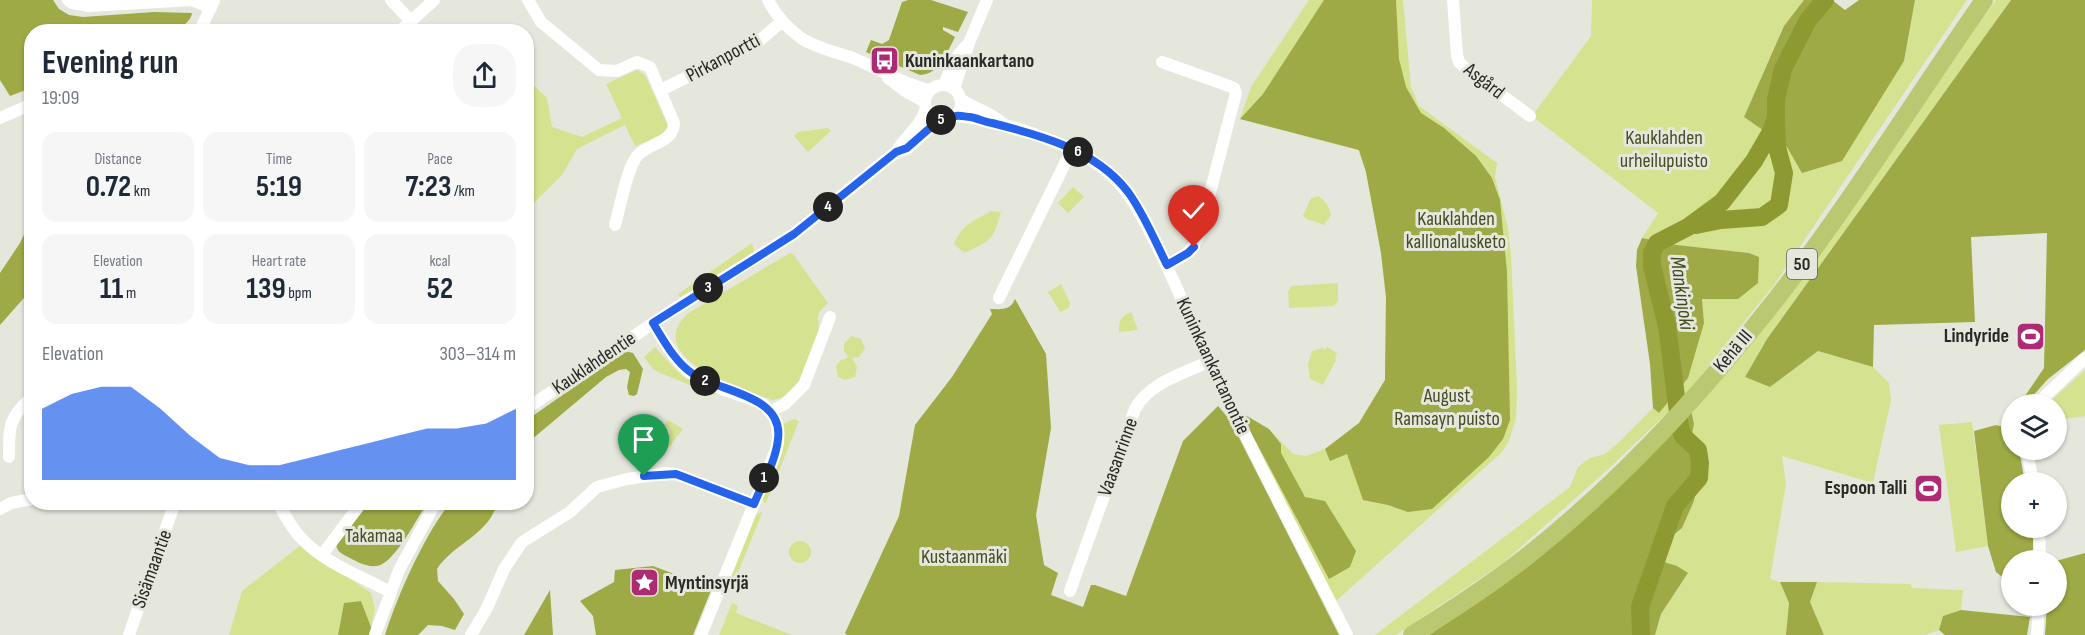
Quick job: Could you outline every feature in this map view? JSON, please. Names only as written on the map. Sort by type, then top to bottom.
[{"type":"highway","name":"Kehä III","points":[[1412,635],[1521,561],[1581,510],[1651,443],[1726,361],[1827,229],[1984,0]]},
{"type":"street","points":[[68,0],[89,6],[192,0],[213,4],[202,24]]},
{"type":"street","points":[[390,0],[410,20]]},
{"type":"street","points":[[406,24],[434,0]]},
{"type":"street","points":[[528,0],[541,22],[599,70],[617,71],[637,62],[650,67],[674,123],[674,131],[669,137],[637,156],[631,166],[615,225]]},
{"type":"street","points":[[768,0],[781,22],[804,40],[930,90],[953,91]]},
{"type":"street","points":[[883,73],[925,105],[930,116],[939,120],[947,120],[954,116],[960,108],[953,91],[954,60],[969,43],[987,0]]},
{"type":"street","name":"Asgård","points":[[1453,0],[1459,62],[1530,116]]},
{"type":"street","name":"Pirkanportti","points":[[661,90],[758,42],[781,22]]},
{"type":"street","points":[[1162,62],[1234,88],[1236,93],[1199,235],[1194,247],[1188,253],[1167,265]]},
{"type":"street","points":[[925,105],[930,90]]},
{"type":"street","name":"Kuninkaankartanontie","points":[[953,91],[968,105],[997,117],[1004,125]]},
{"type":"street","name":"Kauklahdentie","points":[[534,404],[653,323],[794,234],[896,152],[918,126],[925,105]]},
{"type":"street","points":[[0,118],[24,108]]},
{"type":"street","name":"Kuninkaankartanontie","points":[[954,116],[972,117],[1004,125],[1072,149],[1101,166],[1127,192],[1167,265],[1210,361],[1347,635]]},
{"type":"street","name":"Kauklahdentie","points":[[896,152],[907,148],[939,120]]},
{"type":"street","points":[[999,298],[1072,149]]},
{"type":"street","points":[[771,411],[785,404],[804,385],[830,317]]},
{"type":"street","points":[[653,323],[662,339],[686,369],[702,379],[762,404],[771,411],[777,423],[778,438],[701,635]]},
{"type":"street","points":[[2047,394],[2085,358]]},
{"type":"street","name":"Vaasanrinne","points":[[1070,591],[1135,409],[1141,399],[1153,388],[1210,361]]},
{"type":"street","points":[[9,457],[12,420],[24,405]]},
{"type":"street","points":[[471,635],[487,608],[504,569],[522,542],[570,512],[597,487],[627,478],[667,473],[676,474],[754,504]]},
{"type":"street","points":[[0,509],[11,503],[24,501]]},
{"type":"street","name":"Sisämaantie","points":[[129,635],[172,510]]},
{"type":"street","points":[[282,510],[303,541],[322,555],[390,592]]},
{"type":"street","points":[[322,555],[356,510]]},
{"type":"street","points":[[375,635],[390,592],[431,510]]},
{"type":"street","points":[[2037,635],[2038,616]]},
{"type":"green space","points":[[0,0],[53,0],[59,9],[69,15],[83,17],[154,12],[192,13],[185,24],[24,24],[24,91],[10,96],[0,80]]},
{"type":"green space","points":[[931,0],[968,12],[958,32],[943,27],[943,30],[955,37],[942,61],[927,74],[920,75],[866,52],[871,40],[882,44],[889,40],[902,2]]},
{"type":"green space","name":"August Ramsayn puisto","points":[[1309,0],[1403,0],[1411,87],[1419,106],[1497,163],[1495,177],[1508,228],[1511,254],[1517,389],[1516,419],[1508,443],[1501,453],[1336,601],[1240,412],[1269,429],[1293,454],[1306,456],[1325,449],[1359,423],[1385,380],[1386,297],[1381,253],[1366,172],[1358,150],[1240,119],[1251,87]]},
{"type":"green space","name":"August Ramsayn puisto","points":[[1324,0],[1396,0],[1399,59],[1406,87],[1421,113],[1444,128],[1476,156],[1492,178],[1500,200],[1507,272],[1510,420],[1503,439],[1489,457],[1432,509],[1408,512],[1363,500],[1347,454],[1330,461],[1325,449],[1359,423],[1385,380],[1386,297],[1381,253],[1366,172],[1359,150],[1240,119],[1263,94]]},
{"type":"green space","name":"Kauklahden urheilupuisto","points":[[1592,0],[1804,0],[1784,26],[1744,117],[1787,147],[1904,62],[1915,0],[1967,0],[1774,285],[1681,400],[1503,563],[1396,635],[1375,635],[1570,487],[1578,467],[1590,458],[1605,454],[1653,408],[1659,413],[1704,323],[1702,299],[1738,299],[1759,257],[1749,253],[1677,245],[1642,238],[1658,213],[1532,116],[1591,36]]},
{"type":"green space","points":[[1804,0],[1832,0],[1845,10],[1859,0],[1915,0],[1904,61],[1842,161],[1802,173],[1787,147],[1744,117],[1784,26]]},
{"type":"green space","points":[[1996,0],[2011,0],[1767,339],[1745,377],[1770,387],[1818,351],[1873,367],[1889,383],[1891,400],[1873,483],[1782,456],[1786,484],[1770,579],[1780,582],[1789,603],[1786,635],[1655,635],[1661,614],[1688,574],[1677,566],[1661,561],[1666,541],[1682,528],[1694,501],[1697,487],[1704,477],[1706,460],[1702,444],[1692,434],[1694,424],[1691,410]]},
{"type":"green space","points":[[2011,0],[2085,0],[2085,350],[2048,379],[2034,394],[2026,394],[2044,368],[2047,233],[1971,237],[1975,322],[1874,325],[1873,367],[1818,351],[1770,387],[1745,377],[1767,339]]},
{"type":"green space","points":[[637,70],[645,75],[668,126],[664,135],[635,146],[625,125],[577,149],[562,175],[534,203],[534,86],[547,98],[552,127],[582,137],[622,118],[606,84]]},
{"type":"green space","points":[[828,128],[831,131],[808,152],[794,136],[798,132]]},
{"type":"green space","points":[[1073,187],[1084,197],[1068,213],[1058,203]]},
{"type":"green space","points":[[1318,196],[1326,204],[1331,215],[1324,225],[1303,216],[1311,198]]},
{"type":"green space","points":[[990,211],[1001,212],[993,235],[964,253],[954,244],[960,233],[968,224]]},
{"type":"green space","points":[[24,234],[24,298],[0,325],[0,273]]},
{"type":"green space","points":[[1642,238],[1677,245],[1749,253],[1759,257],[1758,283],[1738,299],[1702,299],[1704,323],[1688,378],[1659,413],[1653,408],[1650,364],[1636,266],[1637,250]]},
{"type":"green space","points":[[752,243],[754,251],[752,255],[680,297],[678,294]]},
{"type":"green space","points":[[790,253],[828,303],[819,312],[818,335],[802,375],[789,392],[781,398],[772,400],[720,380],[702,370],[686,358],[677,345],[677,330],[687,314]]},
{"type":"green space","points":[[1338,283],[1338,301],[1334,306],[1289,308],[1288,292],[1291,286]]},
{"type":"green space","points":[[1061,284],[1070,303],[1069,308],[1060,312],[1048,292]]},
{"type":"green space","name":"Kustaanmäki","points":[[1015,299],[1046,354],[1051,428],[1036,515],[1044,565],[1058,573],[1051,595],[1083,607],[1091,585],[1126,596],[1183,441],[1218,406],[1230,420],[1339,635],[847,635],[845,633],[899,516],[915,425],[952,377],[992,314],[990,309],[1011,306]]},
{"type":"green space","points":[[1131,312],[1138,330],[1119,332],[1121,320]]},
{"type":"green space","points":[[851,336],[861,339],[865,348],[859,357],[852,358],[857,367],[855,377],[845,380],[838,377],[836,366],[848,356],[844,351],[844,344]]},
{"type":"green space","points":[[655,347],[685,378],[715,391],[715,395],[653,369],[644,357]]},
{"type":"green space","points":[[1327,347],[1337,353],[1336,360],[1323,385],[1310,379],[1308,364],[1312,351],[1322,348],[1325,350]]},
{"type":"green space","points":[[625,351],[633,353],[643,369],[637,394],[634,396],[629,395],[627,387],[630,372],[626,369],[619,370],[606,377],[534,437],[534,415]]},
{"type":"green space","points":[[2085,370],[2085,416],[2067,419],[2067,394],[2058,394]]},
{"type":"green space","points":[[1691,410],[1694,424],[1692,434],[1702,444],[1706,460],[1704,477],[1697,486],[1694,501],[1682,528],[1666,541],[1661,561],[1677,566],[1688,573],[1661,614],[1655,635],[1429,635],[1485,596]]},
{"type":"green space","points":[[1240,412],[1269,429],[1281,444],[1281,453],[1305,497],[1325,501],[1356,551],[1350,567],[1329,579]]},
{"type":"green space","points":[[794,419],[799,421],[766,503],[764,503],[763,499],[782,452],[785,433],[783,424]]},
{"type":"green space","points":[[668,420],[683,429],[668,448],[663,443],[670,434],[669,428],[665,425]]},
{"type":"green space","points":[[1972,422],[1988,546],[1956,552],[1939,425]]},
{"type":"green space","points":[[1996,425],[2001,426],[2001,460],[2021,460],[2023,472],[2001,472],[2001,538],[2033,538],[2033,550],[2001,550],[2001,576],[1996,572],[1988,546],[1974,431]]},
{"type":"green space","name":"Takamaa","points":[[362,510],[423,510],[397,550],[383,564],[369,566],[362,564],[338,550],[336,542]]},
{"type":"green space","points":[[445,510],[494,510],[487,523],[452,552],[437,569],[438,581],[464,614],[455,630],[428,625],[418,635],[385,635],[413,566]]},
{"type":"green space","points":[[762,512],[730,592],[727,589],[728,585],[756,514]]},
{"type":"green space","points":[[796,541],[804,541],[811,548],[811,556],[804,563],[796,563],[789,556],[789,548]]},
{"type":"green space","points":[[301,545],[371,593],[375,609],[371,627],[361,601],[344,603],[338,635],[229,635],[242,591]]},
{"type":"green space","points":[[2085,553],[2085,635],[2045,635],[2046,616],[2067,616],[2067,558]]},
{"type":"green space","points":[[653,566],[712,588],[693,635],[596,635],[593,616],[580,601],[614,582],[615,570]]},
{"type":"green space","points":[[1780,582],[1817,582],[1810,602],[1824,635],[1786,635],[1789,603]]},
{"type":"green space","points":[[1817,582],[1911,584],[1912,588],[1963,590],[1961,610],[1943,616],[1939,630],[1925,635],[1824,635],[1810,602]]},
{"type":"green space","points":[[550,590],[553,635],[524,635]]},
{"type":"green space","points":[[361,601],[371,627],[370,635],[338,635],[344,603]]},
{"type":"green space","points":[[732,603],[738,606],[736,613],[792,635],[719,635]]},
{"type":"green space","points":[[1961,610],[2001,614],[2001,616],[2030,617],[2027,635],[1945,635],[1939,630],[1943,616]]},
{"type":"waterway","name":"Mankinjoki","points":[[1641,635],[1640,607],[1675,506],[1699,478],[1700,463],[1698,450],[1683,436],[1680,428],[1667,326],[1652,266],[1652,253],[1657,243],[1688,227],[1722,202],[1754,161],[1772,130],[1783,69],[1808,20],[1825,0]]},
{"type":"waterway","points":[[1696,225],[1721,220],[1762,217],[1779,205],[1784,173],[1777,147],[1776,121]]},
{"type":"place","name":"Kuninkaankartano","points":[[884,61]]},
{"type":"place","name":"Lindyride","points":[[2030,336]]},
{"type":"place","name":"Espoon Talli","points":[[1928,488]]},
{"type":"place","name":"Myntinsyrjä","points":[[644,583]]},
{"type":"route","points":[[644,476],[676,474],[754,504],[777,447],[777,423],[771,411],[762,404],[702,379],[686,369],[662,339],[653,323],[794,234],[896,152],[907,148],[939,120],[947,120],[954,116],[972,117],[1058,143],[1089,157],[1114,177],[1127,192],[1167,265],[1194,247]]},
{"type":"park label","name":"Kauklahden kallionalusketo","points":[[1456,230]]}]
